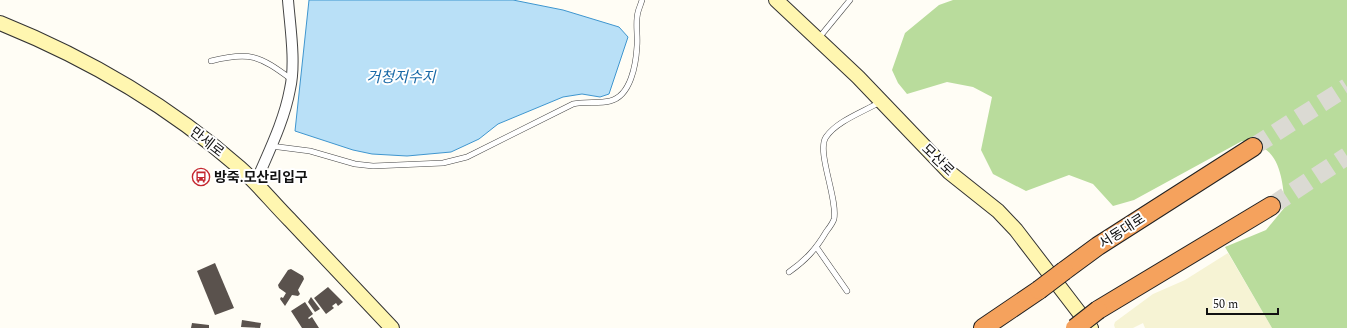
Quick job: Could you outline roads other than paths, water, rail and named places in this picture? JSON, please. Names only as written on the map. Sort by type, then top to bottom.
[{"type":"highway","name":"서동대로","points":[[1001,328],[1039,290],[1098,246],[1253,147]]},
{"type":"highway","points":[[1075,328],[1098,310],[1271,206]]},
{"type":"highway","points":[[983,328],[1039,290]]},
{"type":"main road","name":"모산로","points":[[776,0],[881,102],[949,172],[998,211],[1016,230],[1091,328]]},
{"type":"main road","name":"만세로","points":[[0,23],[66,52],[127,86],[182,122],[240,168],[392,328]]},
{"type":"street","points":[[255,184],[286,106],[291,79],[292,48],[288,0]]},
{"type":"lane","points":[[271,146],[310,151],[333,159],[361,165],[373,166],[443,163],[467,157],[573,104],[586,101],[610,101],[621,96],[629,84],[637,46],[636,24],[638,11],[642,0]]},
{"type":"lane","points":[[818,40],[850,0]]},
{"type":"lane","points":[[211,60],[231,56],[257,57],[291,79]]},
{"type":"lane","points":[[790,272],[807,259],[816,248],[834,219],[833,201],[823,149],[825,138],[844,122],[881,102]]},
{"type":"lane","points":[[816,248],[847,290]]},
{"type":"water","name":"거청저수지","points":[[309,0],[513,0],[563,10],[619,27],[628,37],[609,94],[600,97],[582,94],[563,97],[498,124],[479,139],[451,152],[407,156],[372,154],[353,150],[295,131]]},
{"type":"tunnel","points":[[1253,147],[1347,87]]},
{"type":"tunnel","points":[[1271,206],[1347,156]]},
{"type":"place","name":"방죽.모산리입구","points":[[201,177]]}]
